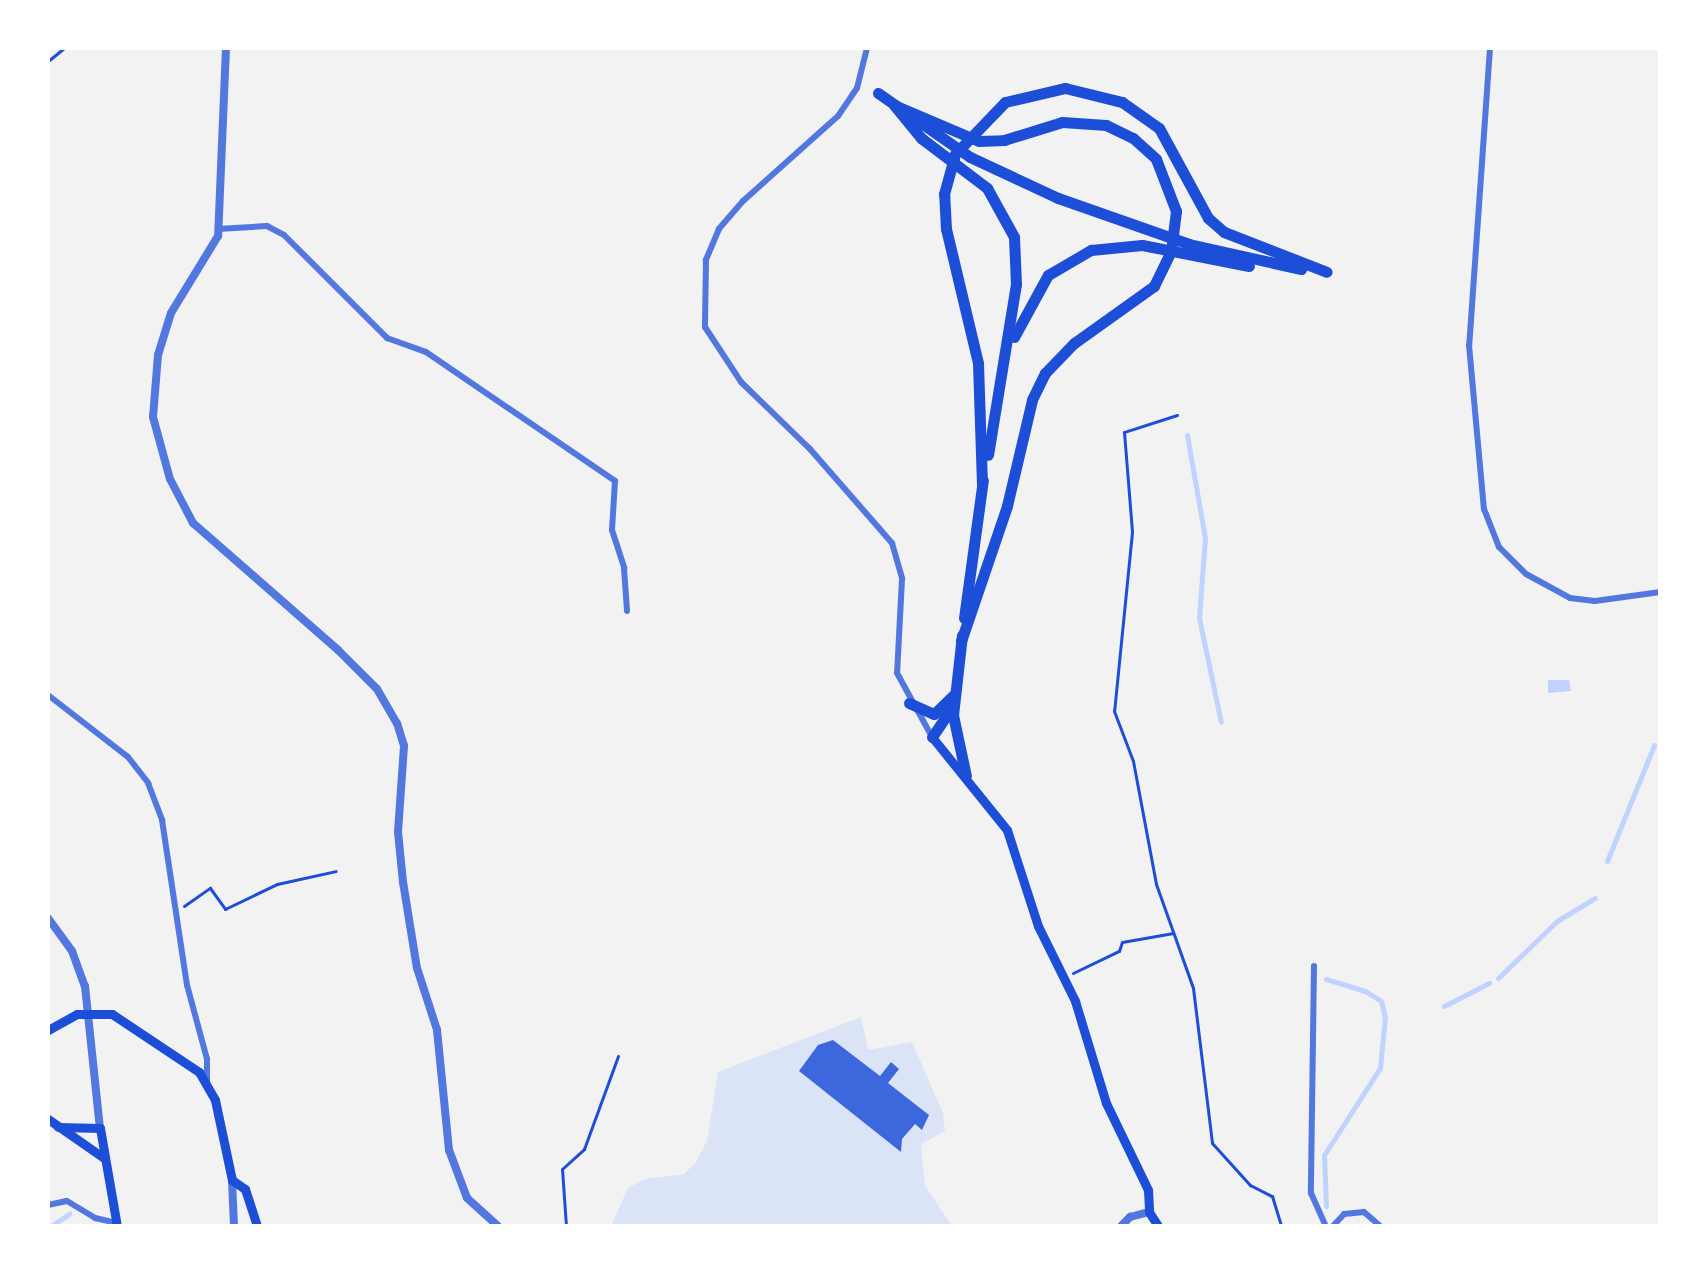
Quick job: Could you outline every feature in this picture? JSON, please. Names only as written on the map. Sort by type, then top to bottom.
[{"type":"highway","points":[[967,163],[1161,241],[1232,264],[1330,272],[1224,232],[1208,218],[1159,128],[1122,102],[1065,88],[1005,102],[955,154],[944,194],[946,229],[978,363],[982,484]]},
{"type":"highway","points":[[878,93],[967,163],[1004,212],[1017,253],[998,400],[982,484],[954,704],[966,776]]},
{"type":"highway","points":[[927,129],[979,141],[1004,140],[1062,122],[1092,122],[1119,130],[1145,147],[1165,173],[1177,224],[1166,266],[1154,286],[1074,343],[1045,373],[1032,400],[1007,506],[961,641]]},
{"type":"highway","points":[[998,400],[1016,330],[1048,275],[1091,250],[1161,241]]},
{"type":"highway","points":[[909,703],[934,714],[954,704]]},
{"type":"highway","points":[[932,737],[954,704]]},
{"type":"main road","points":[[932,737],[1007,830],[1038,926],[1063,978],[1106,1103],[1148,1190],[1149,1212],[1158,1226]]},
{"type":"main road","points":[[48,1030],[77,1014],[112,1014],[178,1056],[207,1081],[232,1180],[245,1189],[257,1226]]},
{"type":"main road","points":[[48,1119],[105,1158]]},
{"type":"main road","points":[[58,1127],[100,1128],[117,1224]]},
{"type":"street","points":[[867,48],[857,88],[838,116],[743,201],[719,229],[706,260],[705,327],[741,382],[810,449],[892,543],[902,579],[897,673],[909,703],[932,737]]},
{"type":"street","points":[[1490,48],[1469,345],[1484,509],[1499,547],[1526,574],[1570,598],[1595,601],[1660,592]]},
{"type":"street","points":[[223,50],[218,229],[208,258],[171,313],[158,355],[153,417],[170,479],[193,523],[377,689],[397,723],[404,746],[398,832],[403,882],[417,968],[437,1030],[449,1150],[467,1198],[498,1226]]},
{"type":"street","points":[[218,229],[267,226],[284,235],[387,338],[426,352],[615,481],[612,530],[624,568],[627,611]]},
{"type":"street","points":[[48,695],[128,757],[148,783],[162,820],[174,915],[207,1059],[207,1081]]},
{"type":"street","points":[[48,918],[72,951],[85,986],[100,1128]]},
{"type":"street","points":[[1314,966],[1311,1193],[1326,1226]]},
{"type":"street","points":[[232,1180],[234,1226]]},
{"type":"street","points":[[48,1205],[67,1201],[95,1218],[117,1224]]},
{"type":"street","points":[[1121,1226],[1130,1217],[1149,1212]]},
{"type":"street","points":[[1333,1226],[1344,1214],[1364,1212],[1380,1226]]},
{"type":"path","points":[[48,61],[64,48]]},
{"type":"path","points":[[1177,415],[1124,432],[1132,532],[1114,711],[1133,761],[1156,884],[1197,1013],[1212,1143],[1250,1185],[1272,1196],[1281,1226]]},
{"type":"path","points":[[174,915],[210,888],[225,909],[277,884],[336,871]]},
{"type":"path","points":[[1063,978],[1119,951],[1122,942],[1173,933]]},
{"type":"path","points":[[566,1226],[562,1169],[584,1149],[618,1056]]},
{"type":"shaded area","points":[[861,1017],[868,1050],[912,1042],[943,1113],[945,1131],[921,1144],[925,1186],[952,1226],[611,1226],[628,1188],[645,1179],[684,1174],[696,1162],[707,1141],[718,1072]]},
{"type":"water","points":[[1548,680],[1569,680],[1571,691],[1548,693]]},
{"type":"building","points":[[833,1040],[880,1076],[891,1062],[899,1069],[888,1083],[929,1115],[922,1130],[915,1124],[902,1139],[901,1152],[799,1071],[818,1045]]},
{"type":"waterway","points":[[1187,435],[1205,538],[1199,618],[1221,722]]},
{"type":"waterway","points":[[1607,861],[1654,745]]},
{"type":"waterway","points":[[1498,978],[1557,921],[1595,898]]},
{"type":"waterway","points":[[1326,979],[1365,991],[1381,1001],[1385,1017],[1380,1068],[1324,1155],[1326,1206]]},
{"type":"waterway","points":[[1444,1006],[1489,983]]},
{"type":"waterway","points":[[51,1226],[69,1214]]}]
